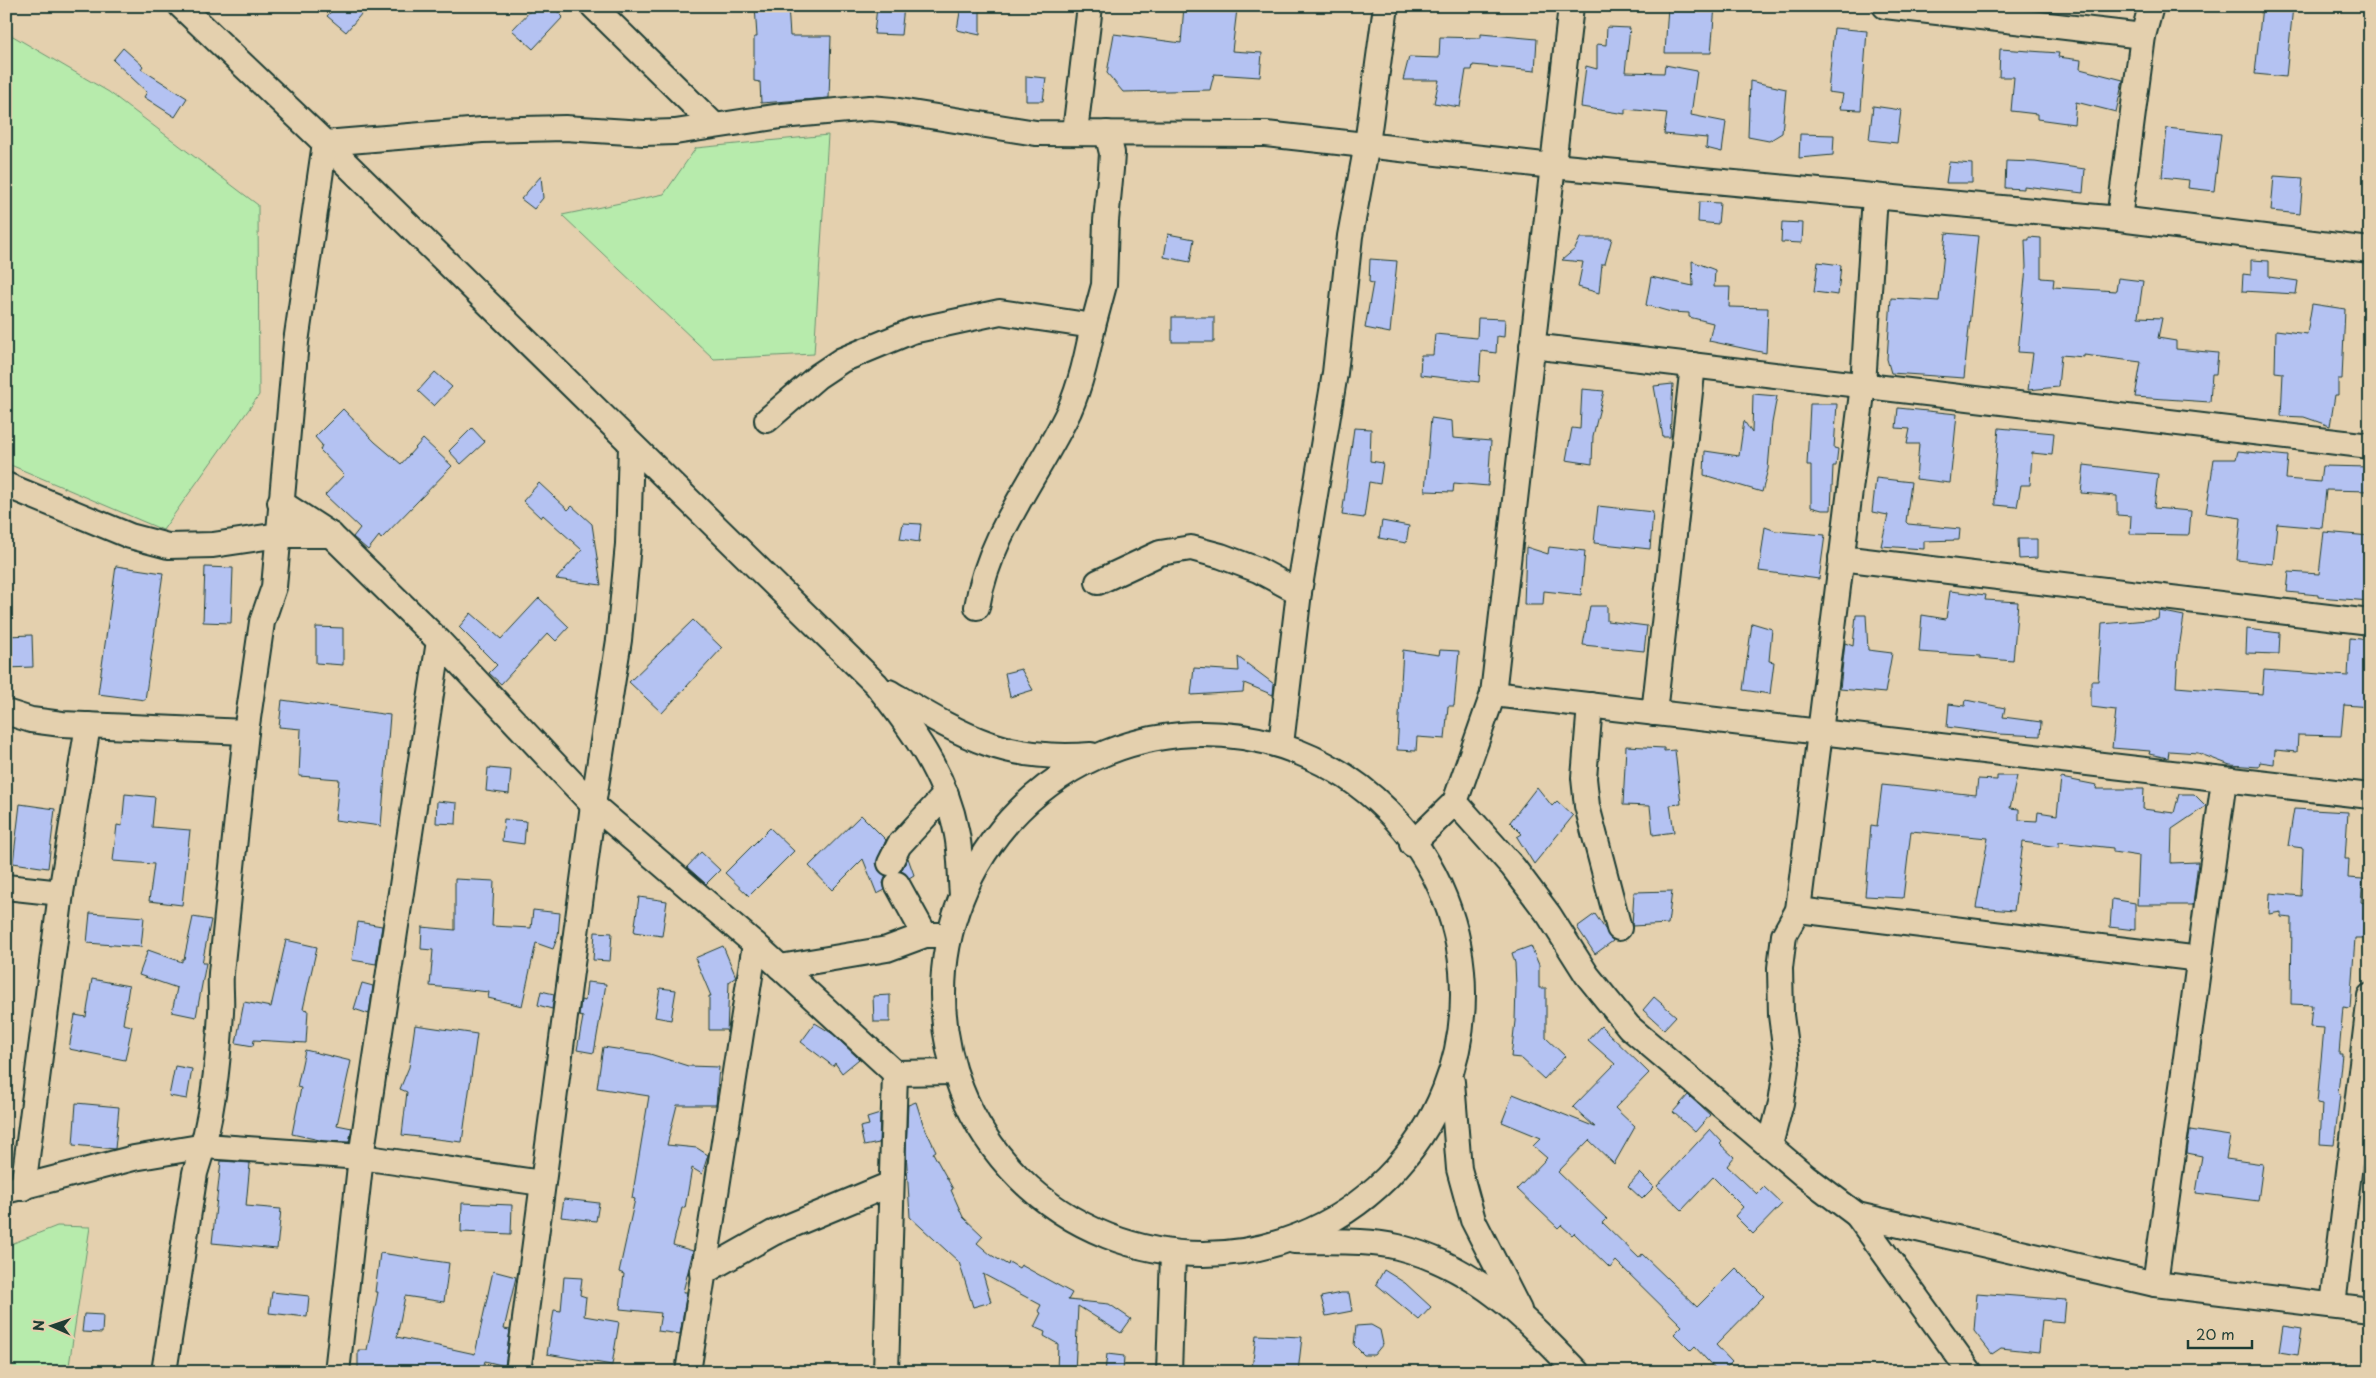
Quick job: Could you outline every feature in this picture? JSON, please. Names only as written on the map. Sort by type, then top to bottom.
[{"type":"street","points":[[181,6],[326,143],[631,446],[876,684],[900,714],[930,758],[946,794],[957,830],[962,894]]},
{"type":"street","points":[[593,6],[713,124]]},
{"type":"street","points":[[1075,132],[1090,6]]},
{"type":"street","points":[[1281,744],[1299,592],[1335,373],[1350,236],[1367,144],[1386,6]]},
{"type":"street","points":[[1412,844],[1455,802],[1493,694],[1571,6]]},
{"type":"street","points":[[1885,6],[2143,36]]},
{"type":"street","points":[[2119,219],[2143,36],[2151,6]]},
{"type":"street","points":[[326,143],[482,130],[565,128],[644,133],[675,132],[713,124],[870,108],[1036,132],[1266,134],[1553,166],[2119,219],[2370,250]]},
{"type":"street","points":[[976,607],[981,578],[996,544],[1015,510],[1026,484],[1070,409],[1084,369],[1104,285],[1106,221],[1112,153],[1107,133]]},
{"type":"street","points":[[164,1372],[195,1173],[205,1146],[215,1084],[221,1009],[221,973],[246,732],[262,622],[274,587],[280,502],[296,342],[326,143]]},
{"type":"street","points":[[1770,1145],[1781,1103],[1787,1062],[1781,1015],[1780,968],[1784,935],[1798,910],[1863,386],[1875,196]]},
{"type":"street","points":[[767,420],[818,376],[842,360],[912,331],[1000,312],[1094,326]]},
{"type":"street","points":[[1532,346],[2370,446]]},
{"type":"street","points":[[1654,712],[1693,365]]},
{"type":"street","points":[[518,1372],[593,805],[619,640],[628,544],[631,446]]},
{"type":"street","points":[[6,485],[130,536],[168,546],[213,545],[279,535],[331,535]]},
{"type":"street","points":[[280,502],[331,535],[439,641],[593,805],[755,944],[895,1072],[954,1072]]},
{"type":"street","points":[[1098,582],[1160,553],[1191,548],[1258,570],[1299,592]]},
{"type":"street","points":[[1841,558],[2370,622]]},
{"type":"street","points":[[337,1372],[361,1157],[439,641]]},
{"type":"street","points":[[876,684],[972,739],[1001,750],[1036,756],[1098,755]]},
{"type":"street","points":[[1493,694],[2370,796]]},
{"type":"street","points":[[1590,705],[1584,778],[1586,806],[1619,928]]},
{"type":"street","points":[[6,712],[31,720],[88,725],[246,732]]},
{"type":"street","points":[[88,725],[14,1190],[134,1158],[205,1146],[361,1157],[542,1183]]},
{"type":"street","points":[[1189,732],[1236,734],[1281,744],[1342,772],[1393,815],[1450,909],[1460,952],[1464,995],[1460,1039],[1452,1073],[1431,1122],[1394,1173],[1344,1215],[1290,1241],[1233,1255],[1173,1255],[1116,1242],[1064,1216],[1018,1179],[991,1147],[970,1111],[954,1072],[944,1020],[943,977],[949,935],[962,894],[982,856],[1003,827],[1028,800],[1057,777],[1098,755],[1142,739],[1189,732]]},
{"type":"street","points":[[2155,1284],[2224,780]]},
{"type":"street","points":[[925,935],[894,873],[899,845],[946,794]]},
{"type":"street","points":[[1455,802],[1513,866],[1587,975],[1629,1027],[1721,1107],[1770,1145],[1805,1176],[1857,1215],[1970,1372]]},
{"type":"street","points":[[6,887],[61,893]]},
{"type":"street","points":[[1798,910],[2200,959]]},
{"type":"street","points":[[780,967],[887,949],[925,935],[949,935]]},
{"type":"street","points":[[688,1372],[755,944]]},
{"type":"street","points":[[2333,1305],[2370,996]]},
{"type":"street","points":[[886,1372],[895,1072]]},
{"type":"street","points":[[1452,1073],[1458,1169],[1473,1220],[1522,1316]]},
{"type":"street","points":[[702,1273],[773,1233],[891,1184]]},
{"type":"street","points":[[1857,1215],[2155,1284],[2370,1310]]},
{"type":"street","points":[[1290,1241],[1353,1242],[1397,1247],[1437,1261],[1470,1276],[1522,1316],[1577,1372]]},
{"type":"street","points":[[1169,1372],[1173,1255]]},
{"type":"green space","points":[[6,32],[109,92],[258,205],[259,395],[163,530],[6,463]]},
{"type":"green space","points":[[828,135],[814,354],[714,359],[562,215],[664,194],[696,148]]},
{"type":"green space","points":[[57,1226],[90,1227],[68,1372],[6,1372],[6,1246]]},
{"type":"building","points":[[336,6],[368,6],[346,32],[327,16]]},
{"type":"building","points":[[535,6],[552,6],[563,17],[533,49],[512,30]]},
{"type":"building","points":[[755,6],[788,6],[790,36],[831,36],[829,98],[761,103],[760,82],[754,81],[754,37],[757,37]]},
{"type":"building","points":[[904,6],[901,35],[874,34],[877,7]]},
{"type":"building","points":[[961,6],[980,6],[980,35],[957,30]]},
{"type":"building","points":[[1184,6],[1237,9],[1232,51],[1262,53],[1260,77],[1214,74],[1210,90],[1123,92],[1107,73],[1114,34],[1181,43]]},
{"type":"building","points":[[1668,6],[1715,6],[1711,53],[1665,53]]},
{"type":"building","points":[[2262,6],[2293,6],[2286,77],[2255,74]]},
{"type":"building","points":[[1607,27],[1630,28],[1625,72],[1664,73],[1665,65],[1697,71],[1691,115],[1726,122],[1722,152],[1706,148],[1707,138],[1664,134],[1667,113],[1625,109],[1625,114],[1581,107],[1586,66],[1597,69],[1597,44],[1606,45]]},
{"type":"building","points":[[1834,28],[1867,31],[1861,110],[1840,109],[1843,94],[1828,92]]},
{"type":"building","points":[[1481,34],[1537,39],[1535,71],[1473,65],[1472,70],[1466,70],[1460,107],[1434,103],[1439,80],[1403,80],[1409,57],[1439,58],[1440,37],[1481,38]]},
{"type":"building","points":[[123,48],[143,66],[141,69],[187,98],[175,117],[144,97],[147,92],[113,60]]},
{"type":"building","points":[[2000,49],[2059,53],[2058,57],[2081,60],[2080,69],[2123,80],[2116,112],[2076,102],[2074,124],[2037,119],[2037,114],[2011,111],[2014,77],[1999,77]]},
{"type":"building","points":[[1026,76],[1046,78],[1043,101],[1026,101]]},
{"type":"building","points":[[1750,81],[1786,89],[1782,133],[1769,141],[1748,137]]},
{"type":"building","points":[[1873,106],[1901,110],[1897,143],[1869,140]]},
{"type":"building","points":[[2167,128],[2221,134],[2214,191],[2188,188],[2189,180],[2162,177]]},
{"type":"building","points":[[1800,134],[1834,135],[1833,155],[1799,158]]},
{"type":"building","points":[[2006,161],[2035,162],[2085,169],[2083,193],[2024,186],[2024,189],[2005,188]]},
{"type":"building","points":[[1949,162],[1972,164],[1972,183],[1946,183]]},
{"type":"building","points":[[541,176],[543,198],[534,209],[521,199]]},
{"type":"building","points":[[2274,176],[2303,178],[2300,214],[2271,211]]},
{"type":"building","points":[[1699,202],[1720,203],[1718,224],[1698,222]]},
{"type":"building","points":[[1782,222],[1803,223],[1802,243],[1781,242]]},
{"type":"building","points":[[1946,233],[1978,236],[1964,378],[1891,373],[1887,359],[1891,298],[1939,301]]},
{"type":"building","points":[[1168,234],[1194,239],[1190,262],[1164,257]]},
{"type":"building","points":[[2029,237],[2041,238],[2041,278],[2054,279],[2053,287],[2116,291],[2118,278],[2143,281],[2138,317],[2162,318],[2158,338],[2176,341],[2176,349],[2218,353],[2216,374],[2212,374],[2210,402],[2135,397],[2141,362],[2084,355],[2084,357],[2061,355],[2058,387],[2028,390],[2033,353],[2018,352],[2026,267],[2025,240],[2029,240]]},
{"type":"building","points":[[1580,238],[1612,238],[1605,264],[1602,264],[1599,293],[1578,287],[1583,262],[1562,260],[1575,249]]},
{"type":"building","points":[[1370,259],[1397,261],[1390,333],[1365,328],[1373,283],[1369,282]]},
{"type":"building","points":[[2251,260],[2269,261],[2269,277],[2298,281],[2296,294],[2242,291],[2243,274],[2251,275]]},
{"type":"building","points":[[1692,261],[1715,270],[1714,287],[1730,287],[1729,307],[1768,308],[1766,353],[1709,341],[1713,323],[1689,317],[1689,313],[1671,312],[1646,305],[1651,277],[1693,286]]},
{"type":"building","points":[[1818,262],[1841,265],[1838,295],[1814,292]]},
{"type":"building","points":[[2312,304],[2345,309],[2342,379],[2338,379],[2338,395],[2335,395],[2330,426],[2304,417],[2281,416],[2283,373],[2275,372],[2276,330],[2307,334]]},
{"type":"building","points":[[1172,317],[1214,317],[1214,342],[1172,342]]},
{"type":"building","points":[[1478,318],[1505,319],[1504,337],[1497,336],[1496,353],[1481,351],[1479,382],[1420,375],[1421,355],[1433,355],[1435,334],[1477,338]]},
{"type":"building","points":[[435,372],[452,387],[434,406],[418,391]]},
{"type":"building","points":[[1673,384],[1670,437],[1663,437],[1654,386]]},
{"type":"building","points":[[1582,389],[1604,391],[1593,436],[1592,464],[1566,460],[1572,428],[1580,429]]},
{"type":"building","points":[[1753,394],[1777,396],[1772,423],[1768,469],[1762,492],[1704,475],[1705,451],[1739,456],[1744,421],[1752,433]]},
{"type":"building","points":[[1810,404],[1837,404],[1834,448],[1838,449],[1836,466],[1833,466],[1831,510],[1811,507],[1811,465],[1807,465]]},
{"type":"building","points":[[1898,408],[1957,414],[1950,483],[1916,479],[1919,444],[1907,444],[1910,429],[1896,428]]},
{"type":"building","points":[[343,409],[375,442],[401,464],[423,439],[452,466],[381,539],[379,536],[368,550],[353,537],[360,528],[325,495],[344,475],[320,450],[322,445],[315,437]]},
{"type":"building","points":[[1431,418],[1452,421],[1453,438],[1491,441],[1488,486],[1454,483],[1453,492],[1425,491]]},
{"type":"building","points":[[472,428],[485,442],[461,464],[449,451]]},
{"type":"building","points":[[1354,428],[1371,429],[1370,461],[1383,463],[1380,484],[1369,482],[1364,518],[1342,515]]},
{"type":"building","points":[[1999,428],[2054,433],[2052,455],[2032,453],[2030,485],[2021,485],[2017,507],[1995,505],[1994,481]]},
{"type":"building","points":[[2238,451],[2288,456],[2286,479],[2320,482],[2322,466],[2370,467],[2370,491],[2326,490],[2322,528],[2277,524],[2273,564],[2237,560],[2241,518],[2206,513],[2214,459],[2236,459]]},
{"type":"building","points":[[2084,465],[2158,474],[2154,508],[2191,511],[2189,535],[2130,534],[2131,516],[2117,515],[2117,496],[2081,493]]},
{"type":"building","points":[[1876,478],[1911,482],[1906,522],[1908,524],[1960,529],[1959,540],[1924,541],[1924,549],[1881,546],[1888,515],[1872,512]]},
{"type":"building","points":[[539,483],[568,510],[572,506],[592,524],[601,585],[556,579],[582,550],[543,515],[541,518],[523,501]]},
{"type":"building","points":[[1598,506],[1653,512],[1650,549],[1594,543]]},
{"type":"building","points":[[1382,521],[1409,526],[1406,543],[1379,538]]},
{"type":"building","points":[[903,523],[921,524],[919,542],[900,539]]},
{"type":"building","points":[[1765,527],[1776,531],[1825,535],[1819,579],[1759,571]]},
{"type":"building","points":[[2324,532],[2370,536],[2370,601],[2318,597],[2318,595],[2287,592],[2289,572],[2319,574]]},
{"type":"building","points":[[2018,539],[2037,539],[2037,558],[2019,559]]},
{"type":"building","points":[[1526,547],[1548,554],[1549,547],[1585,551],[1581,595],[1544,591],[1543,605],[1524,605]]},
{"type":"building","points":[[116,566],[163,573],[145,700],[98,694]]},
{"type":"building","points":[[205,567],[233,568],[231,623],[203,622]]},
{"type":"building","points":[[1950,591],[1986,595],[1985,600],[2018,602],[2013,661],[1980,658],[1980,656],[1919,652],[1922,615],[1946,619]]},
{"type":"building","points":[[539,598],[569,627],[556,641],[548,633],[501,684],[489,673],[497,665],[459,627],[471,613],[501,639]]},
{"type":"building","points":[[1590,606],[1607,606],[1607,621],[1647,626],[1644,651],[1583,645]]},
{"type":"building","points":[[2159,611],[2184,616],[2178,655],[2176,687],[2262,694],[2264,670],[2348,676],[2350,638],[2370,640],[2370,707],[2344,705],[2341,736],[2298,735],[2297,752],[2275,750],[2274,764],[2260,762],[2259,767],[2230,765],[2198,753],[2169,751],[2168,758],[2149,754],[2150,751],[2112,748],[2116,710],[2091,707],[2091,681],[2098,681],[2102,624],[2158,619]]},
{"type":"building","points":[[1856,615],[1866,615],[1868,650],[1892,653],[1885,693],[1840,689],[1845,643],[1853,646]]},
{"type":"building","points":[[693,620],[722,648],[662,713],[629,682]]},
{"type":"building","points":[[1752,623],[1772,629],[1769,661],[1774,662],[1770,694],[1743,690]]},
{"type":"building","points":[[316,627],[343,628],[343,665],[316,663]]},
{"type":"building","points":[[2247,629],[2280,633],[2279,654],[2246,653]]},
{"type":"building","points":[[32,635],[33,667],[6,668],[6,636]]},
{"type":"building","points":[[1403,650],[1439,655],[1440,650],[1459,651],[1454,706],[1448,706],[1445,739],[1417,737],[1416,751],[1397,750]]},
{"type":"building","points":[[1238,657],[1274,684],[1273,695],[1244,683],[1243,692],[1191,695],[1194,668],[1239,671]]},
{"type":"building","points":[[1021,669],[1033,690],[1010,697],[1005,673]]},
{"type":"building","points":[[282,700],[390,715],[381,826],[335,820],[339,779],[299,776],[301,729],[279,727]]},
{"type":"building","points":[[1966,700],[2005,708],[2003,717],[2041,722],[2040,736],[1999,734],[1947,727],[1949,704],[1965,706]]},
{"type":"building","points":[[1626,746],[1664,748],[1664,751],[1675,750],[1681,804],[1670,805],[1674,832],[1653,835],[1650,806],[1623,805]]},
{"type":"building","points":[[488,768],[511,770],[509,794],[486,791]]},
{"type":"building","points":[[1997,776],[2017,776],[2010,808],[2019,809],[2019,820],[2037,821],[2038,812],[2057,815],[2061,778],[2097,785],[2096,789],[2144,789],[2143,809],[2174,813],[2179,794],[2194,794],[2206,806],[2172,829],[2171,863],[2198,862],[2193,905],[2137,905],[2139,856],[2113,852],[2113,848],[2059,842],[2059,847],[2023,842],[2014,911],[1976,908],[1988,838],[1911,831],[1903,898],[1865,896],[1871,825],[1877,826],[1882,785],[1976,795],[1978,779],[1997,780]]},
{"type":"building","points":[[1537,787],[1552,806],[1557,801],[1573,816],[1534,864],[1517,837],[1522,834],[1510,822]]},
{"type":"building","points":[[125,794],[155,797],[152,827],[190,830],[182,905],[149,901],[154,864],[113,861],[117,825],[122,826]]},
{"type":"building","points":[[437,801],[457,803],[456,824],[436,823]]},
{"type":"building","points":[[20,804],[55,809],[48,868],[13,863]]},
{"type":"building","points":[[2294,809],[2348,812],[2345,859],[2349,859],[2348,878],[2363,879],[2361,902],[2365,903],[2363,938],[2355,938],[2350,1008],[2343,1007],[2339,1054],[2342,1054],[2338,1093],[2340,1094],[2334,1145],[2320,1144],[2322,1104],[2317,1103],[2324,1028],[2310,1027],[2312,1005],[2291,1004],[2292,918],[2281,917],[2281,912],[2269,914],[2270,893],[2301,896],[2303,848],[2288,846]]},
{"type":"building","points":[[861,815],[886,840],[876,863],[879,871],[886,876],[883,883],[885,890],[877,894],[863,859],[832,890],[809,866]]},
{"type":"building","points":[[504,819],[526,821],[524,844],[502,841]]},
{"type":"building","points":[[770,828],[794,851],[749,896],[725,873]]},
{"type":"building","points":[[701,852],[720,870],[706,884],[687,867]]},
{"type":"building","points":[[908,858],[914,875],[909,878],[901,871]]},
{"type":"building","points":[[455,879],[494,881],[492,926],[531,928],[533,910],[560,913],[558,936],[553,949],[536,943],[522,1006],[488,998],[489,992],[430,986],[433,950],[421,949],[422,927],[455,930]]},
{"type":"building","points":[[1672,891],[1668,924],[1632,926],[1634,892]]},
{"type":"building","points":[[639,897],[667,901],[662,936],[634,932]]},
{"type":"building","points":[[2112,899],[2135,903],[2135,930],[2110,927]]},
{"type":"building","points":[[90,913],[144,917],[141,947],[87,943]]},
{"type":"building","points":[[1595,914],[1613,941],[1595,954],[1577,927]]},
{"type":"building","points":[[193,917],[211,920],[202,963],[206,963],[196,1017],[172,1012],[177,988],[139,975],[148,950],[182,962]]},
{"type":"building","points":[[358,922],[382,926],[376,964],[352,960]]},
{"type":"building","points":[[595,932],[612,933],[610,961],[593,960]]},
{"type":"building","points":[[286,940],[317,947],[303,1009],[308,1010],[306,1043],[254,1040],[253,1046],[236,1043],[244,1002],[271,1007]]},
{"type":"building","points":[[723,946],[736,977],[729,982],[727,1033],[726,1030],[709,1030],[709,996],[711,996],[695,958]]},
{"type":"building","points":[[1531,946],[1539,965],[1539,988],[1546,988],[1546,1038],[1565,1056],[1544,1079],[1521,1058],[1511,1057],[1516,986],[1515,963],[1512,953]]},
{"type":"building","points":[[92,979],[129,986],[123,1024],[132,1026],[125,1060],[69,1049],[75,1015],[86,1017]]},
{"type":"building","points":[[587,982],[606,984],[594,1053],[577,1050],[583,1017],[579,1016],[581,1000],[585,1001]]},
{"type":"building","points":[[362,983],[373,986],[369,1014],[354,1009]]},
{"type":"building","points":[[660,988],[676,990],[671,1020],[655,1017]]},
{"type":"building","points":[[541,991],[554,994],[552,1009],[538,1005]]},
{"type":"building","points":[[890,995],[890,1022],[874,1022],[873,996]]},
{"type":"building","points":[[1654,997],[1676,1016],[1664,1029],[1643,1010]]},
{"type":"building","points":[[815,1023],[833,1034],[859,1059],[842,1073],[835,1063],[833,1066],[801,1042]]},
{"type":"building","points":[[415,1025],[477,1034],[462,1142],[402,1135],[407,1092],[400,1089],[409,1067]]},
{"type":"building","points":[[1601,1026],[1649,1073],[1615,1108],[1635,1127],[1614,1164],[1589,1140],[1558,1172],[1607,1219],[1603,1223],[1639,1258],[1642,1254],[1697,1307],[1736,1268],[1764,1296],[1716,1345],[1732,1362],[1722,1372],[1718,1372],[1695,1347],[1691,1351],[1674,1334],[1682,1326],[1616,1261],[1610,1268],[1574,1233],[1572,1235],[1561,1225],[1558,1228],[1517,1189],[1547,1158],[1533,1146],[1541,1138],[1502,1122],[1513,1094],[1595,1127],[1573,1107],[1615,1064],[1588,1040]]},
{"type":"building","points":[[603,1047],[650,1054],[688,1066],[719,1067],[716,1105],[677,1105],[667,1145],[697,1148],[708,1155],[702,1174],[692,1168],[685,1208],[682,1208],[673,1245],[693,1251],[683,1292],[687,1292],[680,1334],[658,1331],[661,1313],[620,1309],[624,1274],[619,1272],[635,1199],[632,1198],[649,1096],[597,1088]]},
{"type":"building","points":[[305,1050],[351,1061],[337,1125],[352,1128],[349,1142],[324,1141],[292,1134],[301,1088],[297,1087]]},
{"type":"building","points":[[175,1066],[192,1069],[187,1099],[169,1096]]},
{"type":"building","points":[[1688,1095],[1710,1115],[1695,1132],[1673,1112]]},
{"type":"building","points":[[916,1102],[923,1124],[936,1151],[933,1153],[953,1189],[951,1190],[963,1217],[983,1236],[977,1243],[991,1255],[1008,1265],[1009,1262],[1019,1268],[1021,1265],[1072,1293],[1068,1300],[1109,1304],[1131,1319],[1121,1333],[1078,1306],[1075,1372],[1057,1372],[1058,1344],[1044,1336],[1045,1332],[1034,1327],[1041,1313],[1038,1311],[1041,1305],[983,1274],[991,1302],[973,1307],[959,1262],[910,1217],[906,1151],[908,1105]]},
{"type":"building","points":[[76,1103],[119,1107],[115,1149],[73,1145]]},
{"type":"building","points":[[880,1114],[879,1143],[864,1146],[860,1127],[869,1125],[867,1118]]},
{"type":"building","points":[[1710,1129],[1722,1142],[1720,1144],[1734,1157],[1727,1166],[1757,1194],[1764,1187],[1782,1204],[1753,1234],[1735,1216],[1743,1207],[1713,1177],[1682,1210],[1657,1186]]},
{"type":"building","points":[[2190,1130],[2230,1136],[2226,1159],[2263,1164],[2258,1201],[2196,1193],[2202,1156],[2187,1153]]},
{"type":"building","points":[[221,1161],[250,1163],[246,1206],[281,1209],[277,1249],[212,1243]]},
{"type":"building","points":[[1640,1173],[1654,1187],[1642,1199],[1628,1186]]},
{"type":"building","points":[[564,1199],[599,1203],[596,1221],[561,1217]]},
{"type":"building","points":[[462,1203],[512,1205],[511,1234],[461,1232]]},
{"type":"building","points":[[380,1253],[449,1263],[444,1302],[405,1296],[397,1337],[475,1354],[493,1271],[516,1277],[504,1329],[510,1330],[505,1366],[485,1361],[482,1372],[358,1372],[358,1350],[367,1350],[378,1292],[375,1292]]},
{"type":"building","points":[[1384,1270],[1405,1283],[1431,1307],[1419,1320],[1376,1284]]},
{"type":"building","points":[[564,1277],[582,1278],[580,1295],[586,1297],[584,1316],[619,1322],[612,1365],[547,1354],[554,1310],[561,1311]]},
{"type":"building","points":[[272,1292],[309,1296],[307,1317],[269,1313]]},
{"type":"building","points":[[1349,1293],[1352,1311],[1326,1316],[1321,1297]]},
{"type":"building","points":[[1977,1293],[2066,1300],[2064,1322],[2042,1320],[2039,1352],[2001,1348],[1992,1354],[1974,1331]]},
{"type":"building","points":[[84,1314],[103,1315],[102,1333],[82,1332]]},
{"type":"building","points":[[1371,1325],[1380,1330],[1383,1344],[1374,1355],[1364,1355],[1354,1345],[1356,1326]]},
{"type":"building","points":[[2283,1326],[2302,1329],[2298,1355],[2279,1352]]},
{"type":"building","points":[[1256,1335],[1302,1337],[1298,1372],[1252,1369]]},
{"type":"building","points":[[1107,1354],[1124,1356],[1123,1372],[1105,1372]]}]
